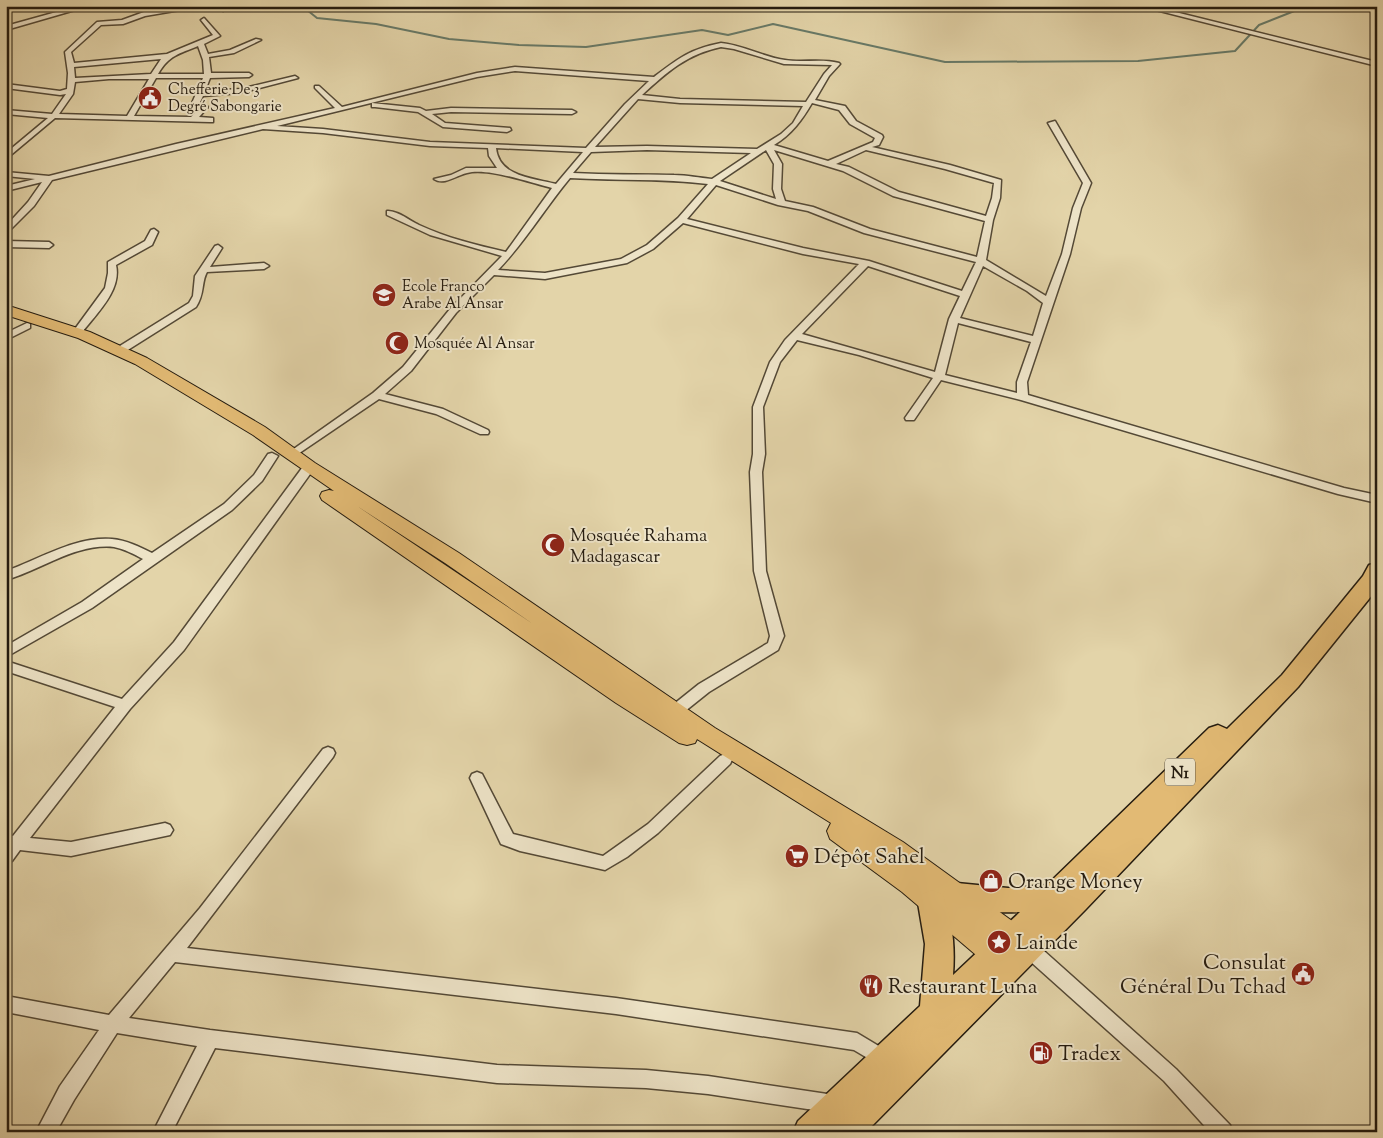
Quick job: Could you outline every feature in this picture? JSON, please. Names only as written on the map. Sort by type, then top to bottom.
[{"type":"highway","name":"N1","points":[[810,1132],[840,1118],[1290,681],[1314,654],[1372,580],[1377,570]]},
{"type":"highway","name":"N1","points":[[840,1118],[886,1060],[934,1014],[1011,952],[1052,897],[1278,675],[1314,654]]},
{"type":"highway","points":[[934,1014],[940,968],[938,920],[945,899],[1008,900],[1052,897]]},
{"type":"main road","points":[[6,310],[77,333],[141,361],[259,432],[282,456]]},
{"type":"main road","points":[[6,320],[27,326],[132,368],[240,434],[282,456],[624,697],[845,835],[911,884],[945,899]]},
{"type":"main road","points":[[306,472],[452,558],[707,734],[894,850],[945,899],[1011,952]]},
{"type":"street","points":[[6,28],[86,6]]},
{"type":"street","points":[[6,157],[54,116],[67,98],[70,90],[71,65],[68,52],[99,23],[123,22],[144,14],[201,6]]},
{"type":"street","points":[[215,6],[223,9]]},
{"type":"street","points":[[1147,7],[1377,64]]},
{"type":"street","points":[[71,65],[168,56],[218,35],[204,20]]},
{"type":"street","points":[[6,23],[26,23]]},
{"type":"street","points":[[206,56],[232,52],[258,40]]},
{"type":"street","points":[[192,121],[204,107],[196,103],[208,76],[209,69],[200,43]]},
{"type":"street","points":[[6,652],[87,605],[228,507],[282,456],[377,394],[407,369],[453,311],[508,255],[557,187],[654,79],[692,54],[719,45],[785,62],[836,63],[796,124],[784,136],[714,182],[681,220],[650,247],[624,261],[545,276],[525,276],[492,272]]},
{"type":"street","points":[[130,118],[154,76],[153,74],[168,56]]},
{"type":"street","points":[[6,189],[477,75],[515,69],[654,79]]},
{"type":"street","points":[[70,80],[154,76],[249,76]]},
{"type":"street","points":[[200,94],[240,91],[295,78]]},
{"type":"street","points":[[6,86],[60,93],[70,90]]},
{"type":"street","points":[[316,87],[340,109]]},
{"type":"street","points":[[60,93],[67,98]]},
{"type":"street","points":[[636,97],[680,101],[810,102],[842,108],[846,118],[857,127],[879,137],[876,143],[831,163]]},
{"type":"street","points":[[360,104],[404,107],[424,113],[443,125],[507,130]]},
{"type":"street","points":[[424,113],[451,110],[572,112]]},
{"type":"street","points":[[6,112],[54,116],[210,120]]},
{"type":"street","points":[[1022,397],[1022,382],[1066,254],[1077,208],[1087,183],[1052,122]]},
{"type":"street","points":[[265,127],[323,131],[430,144],[589,150],[648,148],[759,151]]},
{"type":"street","points":[[481,145],[492,130]]},
{"type":"street","points":[[6,143],[25,141]]},
{"type":"street","points":[[492,145],[491,153],[494,161],[504,171]]},
{"type":"street","points":[[767,146],[783,152],[831,163],[896,194],[989,220]]},
{"type":"street","points":[[767,146],[778,164],[777,189],[781,203]]},
{"type":"street","points":[[865,148],[998,182],[996,198],[989,220],[988,236],[981,261],[963,294],[954,319],[939,376],[910,418]]},
{"type":"street","points":[[438,179],[453,177],[466,170],[504,171],[534,182],[557,187]]},
{"type":"street","points":[[6,174],[49,178]]},
{"type":"street","points":[[568,175],[609,178],[624,176],[643,178],[675,177],[714,182],[781,203],[810,208],[867,231],[981,261],[1030,289],[1048,302]]},
{"type":"street","points":[[6,231],[31,204],[49,178]]},
{"type":"street","points":[[390,214],[408,224],[444,237],[476,248],[508,255]]},
{"type":"street","points":[[681,220],[803,251],[866,263],[963,294]]},
{"type":"street","points":[[77,333],[110,288],[113,273],[111,264],[149,243],[154,232]]},
{"type":"street","points":[[6,244],[48,245]]},
{"type":"street","points":[[119,350],[192,306],[198,296],[200,276],[218,248]]},
{"type":"street","points":[[674,712],[704,688],[773,646],[777,636],[760,571],[756,472],[759,454],[758,406],[775,362],[796,334],[866,263]]},
{"type":"street","points":[[203,270],[264,266]]},
{"type":"street","points":[[954,319],[1037,340]]},
{"type":"street","points":[[6,337],[27,326]]},
{"type":"street","points":[[796,334],[801,338],[1022,397],[1342,491],[1377,499]]},
{"type":"street","points":[[377,394],[422,408],[439,411],[484,432]]},
{"type":"street","points":[[6,856],[12,842],[125,705],[179,646],[306,472]]},
{"type":"street","points":[[6,576],[72,550],[97,543],[114,543],[130,547],[153,558]]},
{"type":"street","points":[[6,666],[125,705]]},
{"type":"street","points":[[44,1132],[67,1093],[113,1024],[247,861],[328,753]]},
{"type":"street","points":[[476,778],[507,839],[520,844],[605,863],[623,853],[682,802],[725,760]]},
{"type":"street","points":[[12,842],[71,849],[165,830]]},
{"type":"street","points":[[1011,952],[1170,1075],[1223,1132]]},
{"type":"street","points":[[172,954],[625,1007],[857,1042],[886,1060]]},
{"type":"street","points":[[6,1004],[113,1024],[210,1038],[497,1074],[646,1079],[708,1085],[840,1118]]},
{"type":"street","points":[[162,1132],[210,1038]]},
{"type":"waterway","points":[[302,6],[317,18],[376,24],[449,39],[519,45],[586,47],[702,30],[728,35],[773,24],[945,62],[1138,61],[1235,51],[1259,25],[1307,6]]},
{"type":"place","name":"Chefferie De 3 Degré Sabongarie","points":[[150,98]]},
{"type":"place","name":"Ecole Franco Arabe Al Ansar","points":[[384,295]]},
{"type":"place","name":"Mosquée Al Ansar","points":[[397,343]]},
{"type":"place","name":"Mosquée Rahama Madagascar","points":[[553,545]]},
{"type":"place","name":"Dépôt Sahel","points":[[797,856]]},
{"type":"place","name":"Orange Money","points":[[991,881]]},
{"type":"place","name":"Lainde","points":[[999,942]]},
{"type":"place","name":"Consulat Général Du Tchad","points":[[1303,974]]},
{"type":"place","name":"Restaurant Luna","points":[[871,986]]},
{"type":"place","name":"Tradex","points":[[1041,1053]]}]
